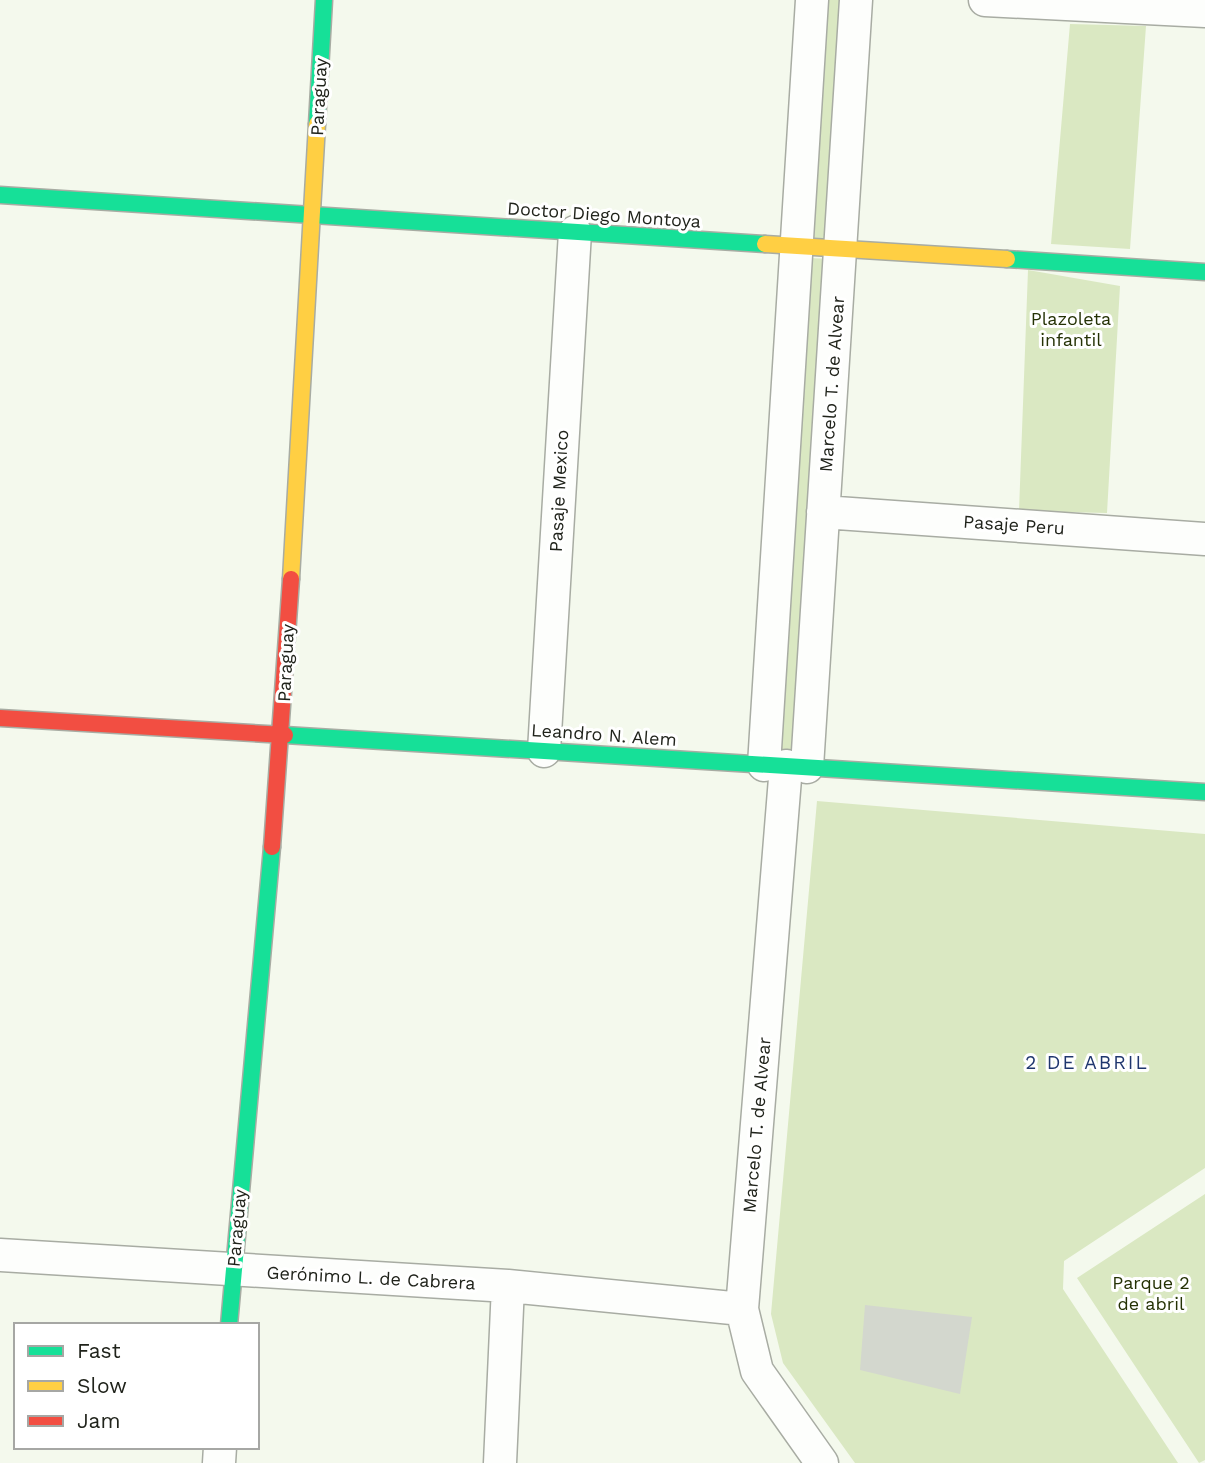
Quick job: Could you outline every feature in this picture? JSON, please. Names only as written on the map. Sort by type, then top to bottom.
[{"type":"street","name":"Paraguay","points":[[229,1323],[282,735],[324,0]]},
{"type":"street","name":"Marcelo T. de Alvear","points":[[812,0],[796,246],[786,766],[742,1309],[757,1371],[821,1463]]},
{"type":"street","name":"Marcelo T. de Alvear","points":[[786,766],[823,512],[856,0]]},
{"type":"street","points":[[985,0],[1205,10]]},
{"type":"street","name":"Doctor Diego Montoya","points":[[0,195],[1205,272]]},
{"type":"street","name":"Pasaje Mexico","points":[[544,751],[575,232]]},
{"type":"street","name":"Pasaje Peru","points":[[823,512],[1205,538]]},
{"type":"street","name":"Leandro N. Alem","points":[[0,718],[1205,792]]},
{"type":"street","name":"Gerónimo L. de Cabrera","points":[[0,1255],[508,1286],[742,1309]]},
{"type":"street","points":[[500,1463],[508,1286]]},
{"type":"green space","points":[[823,0],[846,0],[832,241],[809,240]]},
{"type":"green space","points":[[1070,24],[1146,26],[1130,249],[1051,244]]},
{"type":"green space","points":[[810,258],[832,259],[801,769],[778,769]]},
{"type":"green space","name":"Plazoleta infantil","points":[[1028,270],[1120,286],[1107,513],[1019,511]]},
{"type":"green space","points":[[817,801],[1205,834],[1205,1168],[1064,1261],[1063,1289],[1178,1463],[855,1463],[783,1363],[771,1314]]},
{"type":"green space","name":"Parque 2 de abril","points":[[1205,1194],[1205,1460],[1199,1463],[1077,1278]]},
{"type":"building","points":[[865,1305],[972,1317],[960,1394],[860,1370]]},
{"type":"traffic: fast","points":[[317,124],[324,0]]},
{"type":"traffic: fast","points":[[0,195],[765,244]]},
{"type":"traffic: fast","points":[[1007,259],[1205,272]]},
{"type":"traffic: fast","points":[[285,735],[1205,792]]},
{"type":"traffic: fast","points":[[229,1323],[272,847]]},
{"type":"traffic: slow","points":[[291,579],[317,124]]},
{"type":"traffic: slow","points":[[765,244],[1007,259]]},
{"type":"traffic: jam","points":[[272,847],[291,579]]},
{"type":"traffic: jam","points":[[0,718],[285,735]]},
{"type":"district","name":"2 DE ABRIL","points":[[1087,1062]]}]
